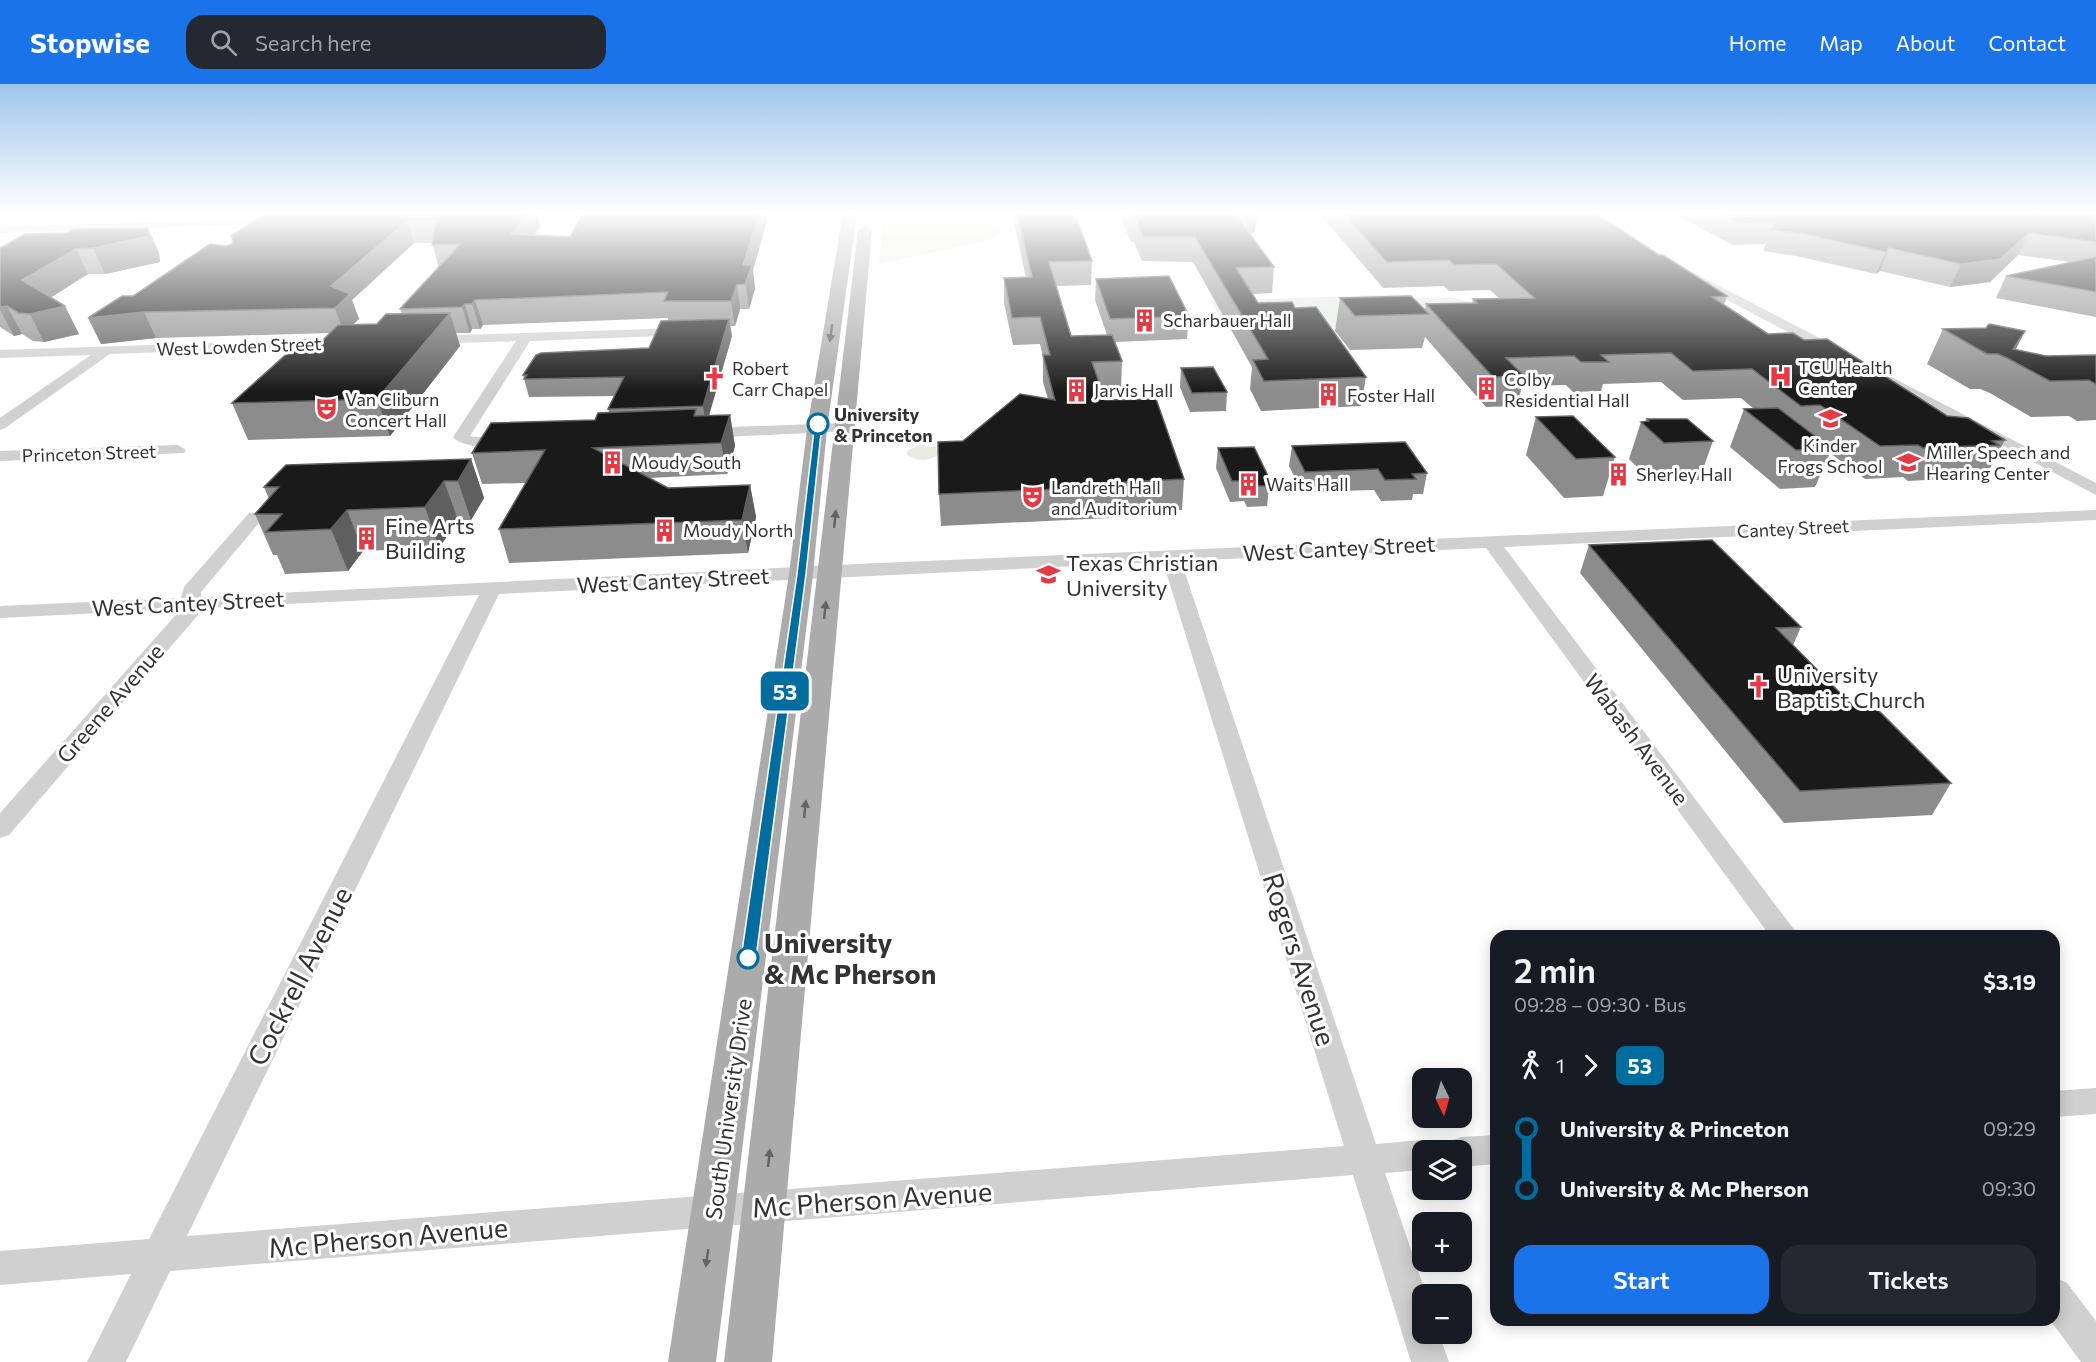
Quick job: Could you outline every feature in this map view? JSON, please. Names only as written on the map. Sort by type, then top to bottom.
[{"type":"main road","name":"South University Drive","points":[[748,1362],[764,1207],[815,573],[817,429],[841,273]]},
{"type":"main road","name":"South University Drive","points":[[692,1362],[713,1211],[815,573],[844,428],[861,273]]},
{"type":"street","points":[[1685,273],[2096,490]]},
{"type":"street","points":[[410,341],[705,331]]},
{"type":"street","points":[[526,337],[460,437],[465,440],[526,439]]},
{"type":"street","name":"West Lowden Street","points":[[0,354],[344,343]]},
{"type":"street","points":[[0,425],[106,351]]},
{"type":"street","points":[[689,433],[844,428]]},
{"type":"street","name":"Princeton Street","points":[[0,456],[178,450]]},
{"type":"street","name":"Cantey Street","points":[[1490,542],[2096,515]]},
{"type":"street","name":"Greene Avenue","points":[[0,829],[191,611],[191,591],[255,517]]},
{"type":"street","name":"West Cantey Street","points":[[0,612],[1490,542]]},
{"type":"street","name":"Wabash Avenue","points":[[1490,542],[1781,930]]},
{"type":"street","name":"Rogers Avenue","points":[[1170,556],[1430,1362]]},
{"type":"street","name":"Cockrell Avenue","points":[[106,1362],[492,589]]},
{"type":"street","points":[[2060,1104],[2096,1101]]},
{"type":"street","points":[[1472,1151],[1490,1150]]},
{"type":"street","name":"Mc Pherson Avenue","points":[[0,1268],[1412,1156]]},
{"type":"street","points":[[2060,1303],[2096,1352]]},
{"type":"shaded area","points":[[1408,294],[1412,298],[1449,297],[1477,303],[1437,323],[1228,331],[1211,301]]},
{"type":"shaded area","points":[[920,445],[936,447],[939,455],[923,460],[907,455],[907,451]]},
{"type":"building","points":[[0,273],[35,273],[22,280],[65,306],[30,314],[18,313],[7,306],[0,307]]},
{"type":"building","points":[[168,273],[347,273],[331,286],[350,294],[335,308],[144,312],[88,318],[122,296],[133,296]]},
{"type":"building","points":[[434,273],[749,273],[745,284],[737,285],[731,301],[664,301],[668,292],[475,300],[472,304],[465,304],[462,307],[400,309]]},
{"type":"building","points":[[1031,273],[1052,273],[1071,336],[1112,335],[1122,361],[1092,362],[1105,400],[1156,399],[1184,479],[1109,483],[1110,487],[939,494],[938,442],[963,441],[1020,394],[1055,400],[1043,355],[1050,355],[1040,317],[1012,318],[1004,278],[1032,277]]},
{"type":"building","points":[[1216,273],[1239,273],[1258,303],[1292,302],[1295,308],[1316,307],[1366,377],[1264,381],[1253,360],[1268,359]]},
{"type":"building","points":[[1506,273],[1691,273],[1727,296],[1712,297],[1768,334],[1793,333],[1804,340],[1827,339],[1947,416],[1968,418],[2005,440],[1992,441],[1999,445],[1923,448],[1918,445],[1880,446],[1820,405],[1801,406],[1752,369],[1693,371],[1671,353],[1601,355],[1609,362],[1581,362],[1574,356],[1506,358],[1524,376],[1493,377],[1426,304],[1477,303],[1473,299],[1534,298]]},
{"type":"building","points":[[2022,273],[2096,273],[2096,292],[2006,276]]},
{"type":"building","points":[[1169,276],[1189,316],[1110,319],[1096,279]]},
{"type":"building","points":[[1411,296],[1429,314],[1355,316],[1340,298]]},
{"type":"building","points":[[450,313],[377,399],[232,403],[302,340],[323,340],[338,325],[377,324],[386,314]]},
{"type":"building","points":[[729,319],[703,406],[608,409],[624,377],[524,379],[527,375],[523,375],[536,355],[541,353],[649,348],[661,321]]},
{"type":"building","points":[[1989,324],[2025,331],[2013,349],[2046,356],[2096,355],[2096,384],[2089,380],[2050,381],[1998,354],[1987,354],[1943,329],[1986,328]]},
{"type":"building","points":[[1213,367],[1227,392],[1192,393],[1181,368]]},
{"type":"building","points":[[1778,408],[1832,449],[1796,450],[1744,409]]},
{"type":"building","points":[[696,409],[694,416],[730,415],[721,443],[593,448],[668,488],[750,485],[742,520],[499,529],[545,450],[472,453],[491,423],[595,420],[598,413]]},
{"type":"building","points":[[1573,416],[1615,457],[1576,459],[1536,417]]},
{"type":"building","points":[[1647,419],[1687,419],[1713,441],[1664,443],[1641,422],[1649,421]]},
{"type":"building","points":[[1405,442],[1427,473],[1412,474],[1416,479],[1385,480],[1378,469],[1305,472],[1292,446]]},
{"type":"building","points":[[1254,447],[1270,480],[1267,480],[1269,486],[1249,486],[1247,481],[1232,481],[1218,448]]},
{"type":"building","points":[[471,459],[458,481],[444,481],[425,507],[347,510],[331,529],[266,532],[282,514],[255,514],[279,487],[264,487],[286,465]]},
{"type":"building","points":[[1712,540],[1801,627],[1776,628],[1853,706],[1873,705],[1951,783],[1800,791],[1589,545]]},
{"type":"bus line","name":"53","points":[[748,958],[801,574],[818,424]]},
{"type":"place","name":"Scharbauer Hall","points":[[1145,320]]},
{"type":"place","name":"TCU Health Center","points":[[1780,377]]},
{"type":"place","name":"Robert Carr Chapel","points":[[714,378]]},
{"type":"place","name":"Colby Residential Hall","points":[[1486,389]]},
{"type":"place","name":"Jarvis Hall","points":[[1076,390]]},
{"type":"place","name":"Foster Hall","points":[[1329,395]]},
{"type":"place","name":"Van Cliburn Concert Hall","points":[[327,409]]},
{"type":"place","name":"Kinder Frogs School","points":[[1830,419]]},
{"type":"place","name":"University & Princeton","points":[[818,424]]},
{"type":"place","name":"Moudy South","points":[[613,462]]},
{"type":"place","name":"Miller Speech and Hearing Center","points":[[1908,462]]},
{"type":"place","name":"Sherley Hall","points":[[1618,474]]},
{"type":"place","name":"Waits Hall","points":[[1248,484]]},
{"type":"place","name":"Landreth Hall and Auditorium","points":[[1033,497]]},
{"type":"place","name":"Moudy North","points":[[665,530]]},
{"type":"place","name":"Fine Arts Building","points":[[367,538]]},
{"type":"place","name":"Texas Christian University","points":[[1048,575]]},
{"type":"place","name":"University Baptist Church","points":[[1759,687]]},
{"type":"place","name":"University & Mc Pherson","points":[[748,958]]}]
